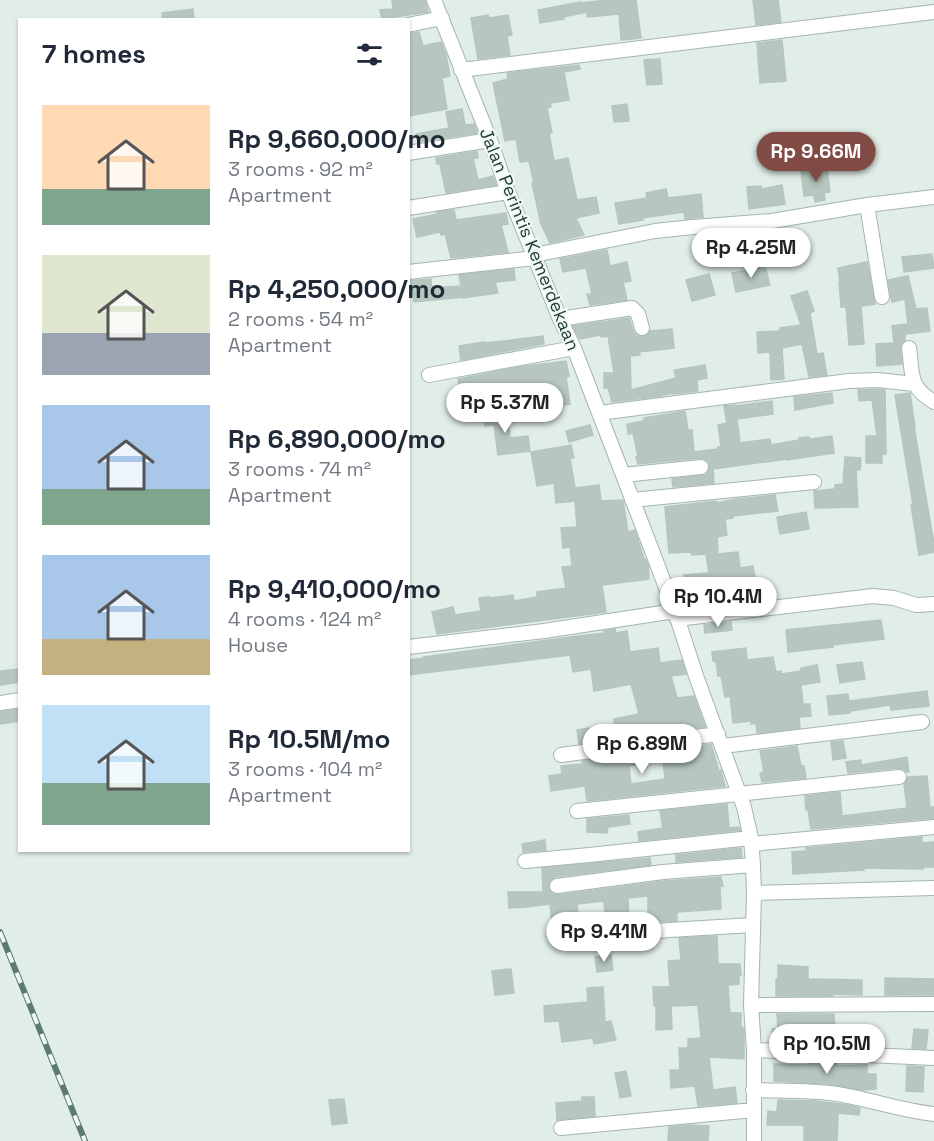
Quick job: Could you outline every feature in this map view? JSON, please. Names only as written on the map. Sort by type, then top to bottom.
[{"type":"street","name":"Jalan Perintis Kemerdekaan","points":[[434,0],[490,140],[507,192],[574,348],[623,475],[676,615],[739,794],[751,841],[753,865],[751,1005],[754,1050],[754,1141]]},
{"type":"street","points":[[461,70],[934,12]]},
{"type":"street","points":[[410,25],[442,18]]},
{"type":"street","points":[[410,153],[490,140]]},
{"type":"street","points":[[410,208],[507,192]]},
{"type":"street","points":[[410,272],[535,257],[655,231],[772,221],[867,205],[934,197]]},
{"type":"street","points":[[867,205],[882,297]]},
{"type":"street","points":[[560,319],[632,308],[638,314],[642,328]]},
{"type":"street","points":[[429,375],[574,348]]},
{"type":"street","points":[[909,348],[914,384],[934,402]]},
{"type":"street","points":[[598,413],[849,381],[878,380],[914,384]]},
{"type":"street","points":[[623,475],[701,467]]},
{"type":"street","points":[[632,500],[814,482]]},
{"type":"street","points":[[410,646],[676,615],[873,596],[894,598],[916,605],[934,604]]},
{"type":"street","points":[[0,703],[18,700]]},
{"type":"street","points":[[561,755],[922,722]]},
{"type":"street","points":[[577,810],[899,777]]},
{"type":"street","points":[[525,861],[934,827]]},
{"type":"street","points":[[557,886],[663,872],[753,865]]},
{"type":"street","points":[[754,893],[934,888]]},
{"type":"street","points":[[583,939],[669,930],[753,925]]},
{"type":"street","points":[[751,1005],[934,1004]]},
{"type":"street","points":[[754,1050],[934,1058]]},
{"type":"street","points":[[753,1090],[834,1094],[934,1114]]},
{"type":"street","points":[[561,1128],[753,1110]]},
{"type":"building","points":[[392,0],[425,0],[428,12],[382,18],[380,10],[393,9]]},
{"type":"building","points":[[636,0],[641,38],[621,40],[619,14],[587,17],[587,12],[540,23],[538,10],[580,2]]},
{"type":"building","points":[[753,0],[778,0],[781,22],[756,25]]},
{"type":"building","points":[[193,9],[194,18],[163,18],[162,13]]},
{"type":"building","points":[[488,15],[489,18],[508,15],[512,35],[507,36],[510,55],[478,59],[471,18]]},
{"type":"building","points":[[419,32],[423,46],[441,42],[450,76],[442,78],[447,109],[410,116],[410,34]]},
{"type":"building","points":[[782,40],[786,81],[760,83],[757,43]]},
{"type":"building","points":[[660,59],[662,84],[647,85],[644,60]]},
{"type":"building","points":[[579,65],[580,69],[564,72],[569,100],[550,103],[551,107],[547,108],[552,133],[549,133],[554,161],[568,158],[577,200],[596,197],[599,213],[576,218],[584,235],[550,243],[541,224],[529,161],[520,162],[516,139],[505,141],[493,83],[508,79],[507,73]]},
{"type":"building","points":[[627,104],[629,121],[614,122],[612,106]]},
{"type":"building","points":[[462,109],[465,125],[474,124],[477,133],[418,142],[416,134],[449,128],[446,112]]},
{"type":"building","points":[[477,151],[478,158],[473,158],[478,180],[493,176],[496,185],[446,193],[440,164],[437,164],[436,158]]},
{"type":"building","points":[[827,167],[830,192],[824,193],[825,200],[815,202],[814,195],[804,196],[801,170]]},
{"type":"building","points":[[782,185],[785,204],[749,209],[747,187],[761,186],[762,189]]},
{"type":"building","points":[[666,189],[668,198],[701,194],[703,217],[685,219],[684,212],[619,224],[615,203],[647,198],[646,193]]},
{"type":"building","points":[[454,210],[456,220],[506,213],[508,224],[501,225],[508,252],[451,258],[445,234],[441,235],[440,232],[417,237],[413,219]]},
{"type":"building","points":[[607,250],[610,266],[627,262],[631,281],[623,282],[627,300],[590,305],[587,294],[592,294],[586,268],[563,272],[560,259]]},
{"type":"building","points":[[932,254],[934,268],[904,272],[902,257]]},
{"type":"building","points":[[867,262],[875,304],[861,306],[864,344],[849,345],[846,307],[841,307],[838,268]]},
{"type":"building","points":[[765,266],[770,285],[736,292],[732,273]]},
{"type":"building","points":[[514,269],[515,280],[495,282],[498,293],[414,302],[413,292],[410,292],[410,281],[431,279],[432,288],[461,286],[459,275]]},
{"type":"building","points":[[709,274],[715,295],[692,301],[686,280]]},
{"type":"building","points":[[908,276],[916,309],[927,308],[930,331],[905,334],[905,340],[900,348],[902,364],[877,366],[876,344],[894,343],[892,326],[908,324],[905,299],[892,302],[888,280]]},
{"type":"building","points":[[807,291],[814,311],[810,313],[817,354],[823,353],[827,375],[809,377],[802,344],[782,348],[784,379],[771,380],[770,352],[758,353],[757,332],[780,331],[780,328],[801,325],[791,296]]},
{"type":"building","points":[[629,318],[634,333],[639,337],[645,336],[650,331],[672,329],[674,348],[639,352],[640,355],[630,356],[631,390],[676,378],[674,370],[705,365],[707,378],[697,380],[698,391],[612,402],[608,388],[604,388],[604,373],[614,373],[608,336],[601,337],[600,335],[580,339],[573,326]]},
{"type":"building","points":[[543,336],[544,344],[461,360],[459,346]]},
{"type":"building","points":[[566,361],[570,404],[512,413],[509,386],[461,393],[458,379],[519,367]]},
{"type":"building","points":[[858,390],[885,390],[886,454],[882,454],[882,463],[866,463],[866,436],[877,436],[872,400],[859,401]]},
{"type":"building","points":[[832,393],[833,403],[795,410],[794,397]]},
{"type":"building","points":[[910,393],[934,544],[934,552],[919,555],[895,395]]},
{"type":"building","points":[[772,401],[773,414],[737,419],[740,443],[770,439],[771,445],[799,440],[799,438],[832,436],[834,453],[713,469],[714,483],[673,487],[672,479],[706,475],[709,462],[700,458],[638,464],[633,433],[628,434],[627,424],[644,421],[644,418],[685,411],[688,430],[692,430],[694,452],[718,449],[721,447],[718,425],[727,423],[724,406]]},
{"type":"building","points":[[507,410],[510,438],[528,436],[530,451],[498,455],[494,425],[485,426],[483,413]]},
{"type":"building","points":[[590,425],[593,435],[569,442],[566,431]]},
{"type":"building","points":[[571,445],[574,458],[570,458],[575,488],[599,485],[601,501],[623,500],[628,532],[635,530],[644,559],[648,564],[649,579],[602,585],[606,612],[437,634],[432,612],[453,607],[455,615],[481,611],[479,598],[513,595],[514,601],[537,597],[537,592],[566,588],[562,567],[572,566],[570,547],[563,548],[561,528],[577,527],[575,501],[556,503],[554,483],[537,486],[531,452]]},
{"type":"building","points":[[845,457],[861,458],[860,470],[856,470],[858,507],[815,508],[814,491],[835,489],[835,485],[843,484]]},
{"type":"building","points":[[775,495],[778,511],[725,519],[727,535],[717,537],[718,554],[738,552],[740,568],[753,566],[756,584],[686,591],[684,575],[709,573],[706,554],[669,553],[665,507]]},
{"type":"building","points":[[806,512],[809,529],[780,534],[777,517]]},
{"type":"building","points":[[881,620],[884,639],[788,652],[786,630]]},
{"type":"building","points":[[731,622],[732,630],[705,633],[704,625]]},
{"type":"building","points":[[615,629],[616,633],[627,631],[630,652],[658,648],[660,663],[682,660],[686,674],[671,676],[677,698],[694,696],[705,727],[657,731],[658,733],[636,736],[635,730],[603,736],[604,740],[579,744],[577,730],[615,724],[614,719],[639,714],[631,684],[594,691],[591,669],[573,672],[570,655],[410,675],[410,660],[605,633],[604,631]]},
{"type":"building","points":[[746,648],[747,660],[773,657],[776,672],[781,671],[781,674],[801,671],[801,668],[817,665],[820,682],[801,685],[803,704],[810,704],[811,716],[799,717],[800,728],[757,733],[756,723],[751,724],[751,721],[733,723],[730,696],[725,697],[721,676],[718,676],[712,652]]},
{"type":"building","points":[[862,662],[865,679],[840,683],[837,665]]},
{"type":"building","points":[[18,669],[18,682],[0,685],[0,671]]},
{"type":"building","points":[[927,691],[929,706],[891,710],[890,705],[829,715],[827,696],[848,694],[849,701]]},
{"type":"building","points":[[18,709],[18,721],[0,724],[0,712]]},
{"type":"building","points":[[843,741],[846,758],[833,760],[831,742]]},
{"type":"building","points":[[711,744],[725,786],[587,801],[585,786],[551,791],[549,776],[562,774],[561,766],[637,754],[639,764],[629,766],[631,784],[665,779],[662,752]]},
{"type":"building","points":[[797,746],[806,778],[762,782],[760,773],[764,772],[760,751]]},
{"type":"building","points":[[907,757],[909,772],[898,768],[848,773],[846,762],[861,760],[861,765]]},
{"type":"building","points":[[927,776],[930,807],[934,807],[934,818],[811,829],[805,796],[840,792],[842,816],[907,808],[904,784],[908,777]]},
{"type":"building","points":[[727,804],[729,828],[739,827],[740,830],[639,841],[638,832],[663,828],[660,811]]},
{"type":"building","points":[[629,815],[630,824],[608,827],[607,833],[587,832],[587,819]]},
{"type":"building","points":[[922,837],[922,843],[934,842],[934,867],[922,867],[923,869],[864,868],[864,870],[793,874],[792,852],[806,851],[806,848]]},
{"type":"building","points":[[545,840],[546,850],[523,852],[522,844]]},
{"type":"building","points":[[741,848],[742,857],[676,862],[676,855]]},
{"type":"building","points":[[650,858],[651,865],[555,877],[549,882],[548,888],[553,894],[558,895],[664,881],[721,877],[723,886],[720,886],[721,909],[677,912],[677,921],[648,922],[648,896],[628,898],[629,925],[606,928],[604,901],[577,904],[580,930],[553,933],[550,904],[509,908],[508,892],[543,892],[542,868]]},
{"type":"building","points":[[717,936],[718,964],[740,964],[739,984],[728,985],[730,1013],[741,1013],[741,1028],[744,1028],[744,1059],[709,1057],[713,1090],[735,1087],[737,1103],[698,1106],[695,1086],[671,1088],[670,1070],[680,1070],[679,1048],[688,1048],[688,1039],[701,1038],[698,1005],[671,1006],[672,1029],[656,1030],[653,987],[670,987],[668,961],[681,960],[679,938]]},
{"type":"building","points":[[611,955],[613,970],[597,972],[595,957]]},
{"type":"building","points":[[778,965],[808,967],[808,979],[862,980],[862,995],[776,996]]},
{"type":"building","points":[[511,969],[514,993],[495,995],[492,971]]},
{"type":"building","points":[[885,978],[934,979],[934,995],[885,995]]},
{"type":"building","points":[[603,987],[605,1022],[611,1021],[616,1040],[594,1044],[593,1038],[562,1042],[559,1021],[545,1022],[544,1006],[588,1002],[587,988]]},
{"type":"building","points":[[777,1014],[834,1014],[836,1045],[772,1042],[772,1029],[778,1029]]},
{"type":"building","points":[[914,1029],[928,1030],[926,1049],[912,1048]]},
{"type":"building","points":[[808,1061],[837,1063],[837,1066],[867,1065],[867,1074],[876,1074],[876,1089],[862,1090],[828,1084],[774,1081],[774,1064],[808,1065]]},
{"type":"building","points":[[907,1066],[924,1067],[923,1092],[906,1091]]},
{"type":"building","points":[[626,1071],[631,1096],[620,1098],[615,1073]]},
{"type":"building","points":[[582,1097],[594,1097],[595,1116],[557,1120],[556,1103],[582,1101]]},
{"type":"building","points":[[344,1099],[347,1123],[332,1125],[329,1100]]},
{"type":"building","points":[[778,1100],[816,1101],[860,1108],[859,1115],[838,1113],[837,1141],[804,1141],[804,1125],[767,1125],[768,1111],[777,1112]]},
{"type":"building","points":[[709,1126],[708,1141],[668,1141],[669,1127]]},
{"type":"railway","points":[[0,932],[85,1141]]}]
